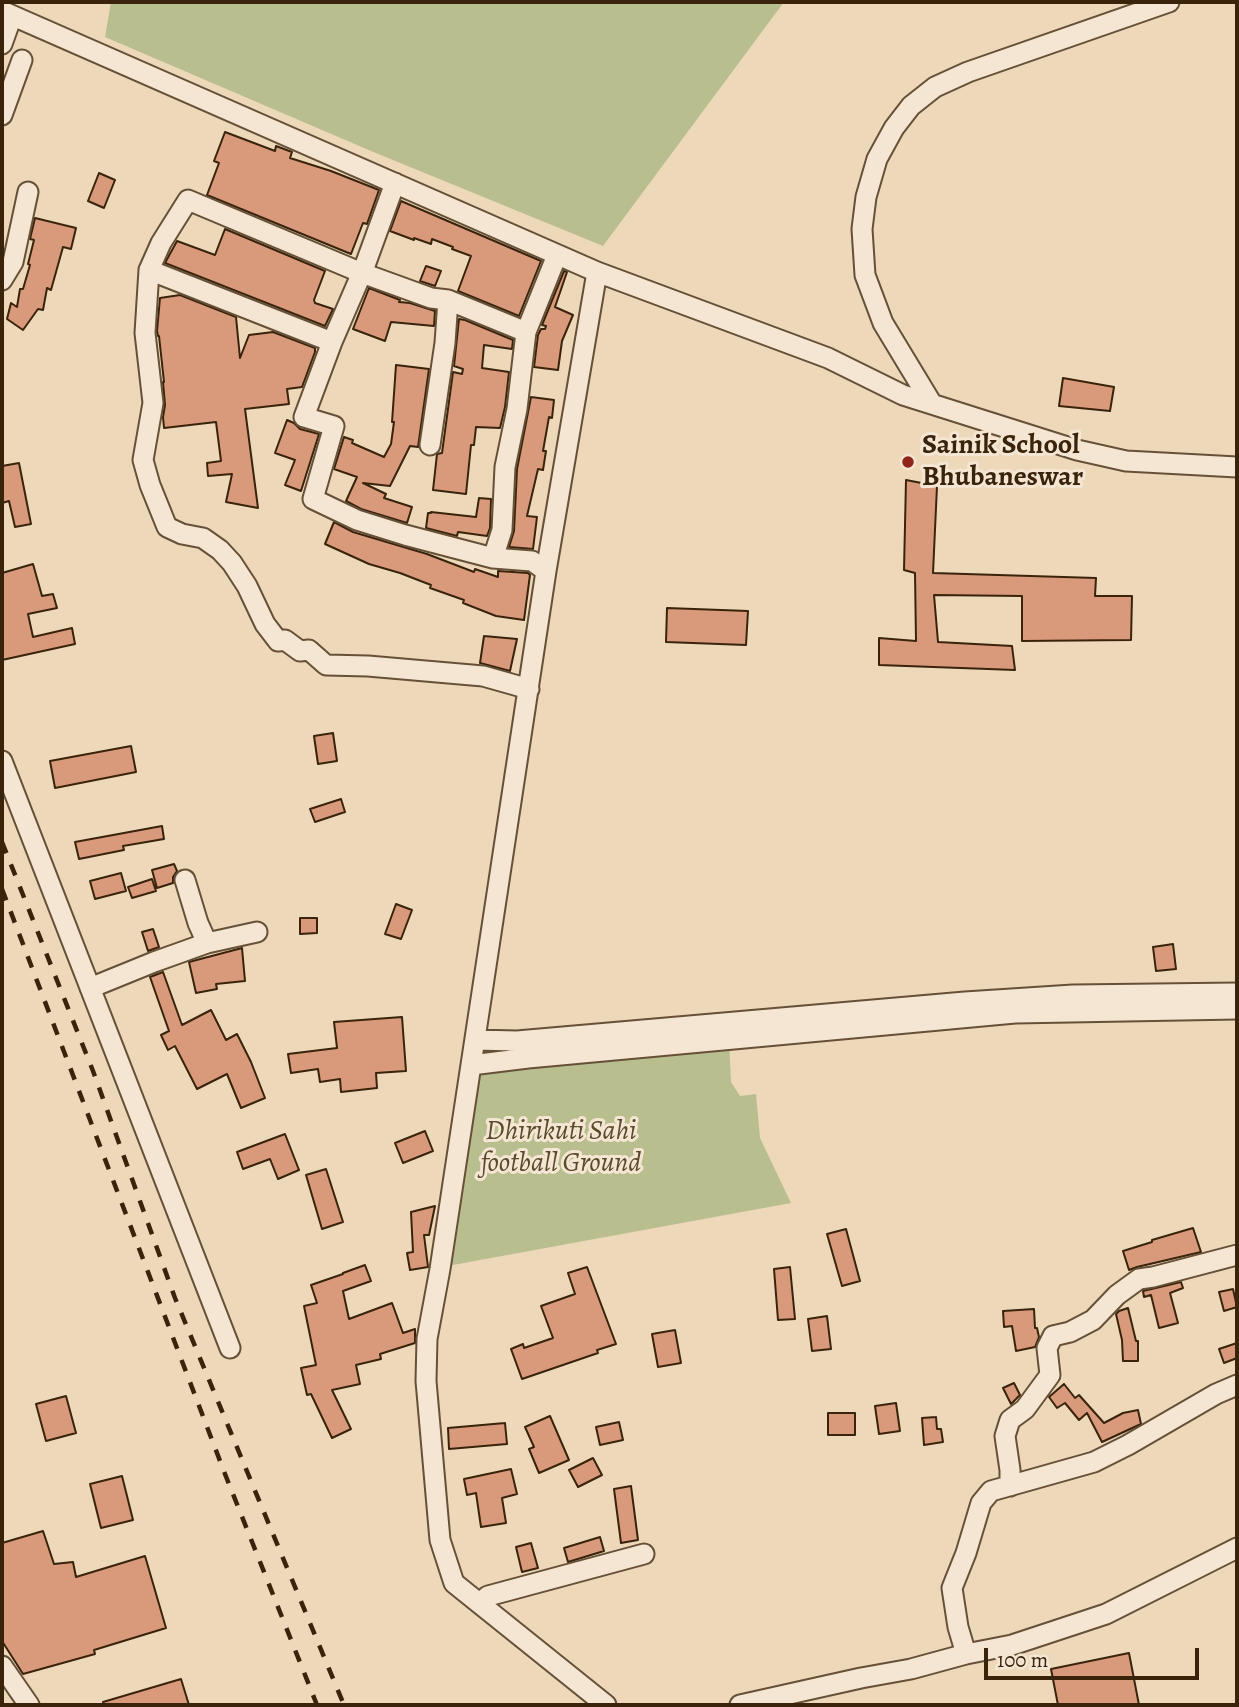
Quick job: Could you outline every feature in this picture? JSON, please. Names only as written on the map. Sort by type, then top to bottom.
[{"type":"street","points":[[932,404],[883,323],[865,275],[862,229],[866,197],[877,159],[894,128],[911,106],[935,87],[968,72],[1169,2]]},
{"type":"street","points":[[2,44],[7,14],[557,255],[828,358],[903,395],[1077,450],[1126,461],[1237,467]]},
{"type":"street","points":[[2,115],[22,60]]},
{"type":"street","points":[[395,183],[304,417],[334,426],[313,499],[357,520],[405,535],[493,558],[532,561],[546,571]]},
{"type":"street","points":[[2,280],[13,262],[28,192]]},
{"type":"street","points":[[526,332],[448,300],[431,298],[362,273],[188,200],[161,243],[149,270],[145,333],[153,403],[143,460],[167,527],[182,534],[203,538],[220,550],[247,586],[265,624],[278,641],[285,640],[300,651],[309,650],[326,665],[483,676],[529,689]]},
{"type":"street","points":[[493,558],[502,530],[505,467],[517,409],[526,332],[557,255]]},
{"type":"street","points":[[149,270],[332,342]]},
{"type":"street","points":[[597,272],[546,571],[440,1269],[427,1339],[426,1381],[440,1540],[454,1583],[606,1705]]},
{"type":"street","points":[[430,445],[445,342],[448,300]]},
{"type":"street","points":[[2,761],[230,1348]]},
{"type":"street","points":[[185,880],[207,943]]},
{"type":"street","points":[[90,988],[207,943],[257,932]]},
{"type":"street","points":[[475,1040],[517,1041],[1073,995],[1237,993]]},
{"type":"street","points":[[471,1065],[1015,1013],[1237,1009]]},
{"type":"street","points":[[1010,1486],[1005,1436],[1010,1420],[1025,1409],[1050,1375],[1047,1348],[1053,1336],[1070,1332],[1093,1320],[1117,1295],[1139,1279],[1153,1278],[1237,1255]]},
{"type":"street","points":[[966,1654],[958,1627],[952,1588],[981,1503],[991,1492],[1094,1462],[1237,1385]]},
{"type":"street","points":[[740,1705],[1012,1645],[1106,1614],[1237,1548]]},
{"type":"street","points":[[480,1603],[488,1596],[644,1554]]},
{"type":"street","points":[[2,1666],[29,1705]]},
{"type":"green space","points":[[111,2],[784,2],[603,246],[371,151],[105,37]]},
{"type":"green space","name":"Dhirikuti Sahi football Ground","points":[[729,1038],[731,1082],[740,1096],[756,1094],[760,1138],[791,1203],[442,1267],[479,1057]]},
{"type":"building","points":[[225,132],[275,151],[276,146],[292,152],[290,158],[379,190],[367,224],[363,223],[351,254],[207,195],[219,163],[214,161]]},
{"type":"building","points":[[99,173],[115,180],[104,208],[88,201]]},
{"type":"building","points":[[401,201],[541,261],[519,316],[458,291],[471,256],[432,239],[431,244],[390,231]]},
{"type":"building","points":[[35,218],[76,228],[71,249],[63,247],[51,290],[47,288],[43,310],[38,309],[23,330],[7,319],[11,303],[17,307],[20,289],[23,289],[30,265],[28,264],[34,240],[30,239]]},
{"type":"building","points":[[225,229],[325,271],[314,300],[315,303],[333,309],[325,326],[165,263],[177,241],[215,255]]},
{"type":"building","points":[[426,266],[441,271],[435,286],[420,281]]},
{"type":"building","points":[[564,271],[567,272],[555,307],[573,315],[562,341],[558,370],[534,367],[538,335],[541,329],[545,329],[546,326],[542,325]]},
{"type":"building","points":[[369,288],[400,300],[399,302],[435,311],[434,326],[391,322],[385,341],[353,329]]},
{"type":"building","points":[[180,295],[236,317],[240,358],[249,335],[273,332],[315,348],[302,387],[287,389],[289,404],[245,409],[258,508],[226,502],[232,474],[208,476],[207,463],[221,461],[216,422],[164,428],[164,382],[157,331],[160,298]]},
{"type":"building","points":[[459,319],[513,340],[512,349],[484,345],[482,368],[509,372],[505,407],[500,428],[476,427],[474,445],[471,445],[466,494],[433,490],[437,454],[442,453],[453,372],[462,374],[463,369],[454,366]]},
{"type":"building","points":[[396,365],[429,369],[418,447],[410,446],[390,486],[363,483],[386,494],[384,498],[412,507],[407,523],[361,509],[346,501],[357,477],[334,469],[344,437],[384,457],[391,444],[394,422]]},
{"type":"building","points":[[1063,378],[1114,387],[1110,411],[1059,406]]},
{"type":"building","points":[[531,397],[554,400],[543,451],[546,451],[543,470],[538,469],[527,516],[537,517],[533,549],[509,547],[514,531],[517,469]]},
{"type":"building","points":[[287,420],[300,429],[319,434],[301,491],[285,485],[295,460],[275,453]]},
{"type":"building","points":[[19,463],[31,524],[15,527],[9,501],[2,503],[2,466]]},
{"type":"building","points":[[906,480],[937,486],[933,573],[1096,578],[1095,596],[1132,596],[1131,640],[1022,641],[1022,596],[934,595],[938,642],[1012,646],[1015,670],[879,665],[879,638],[916,641],[915,573],[904,570]]},
{"type":"building","points":[[479,498],[491,499],[490,528],[487,536],[458,532],[457,536],[426,528],[428,513],[431,512],[476,517]]},
{"type":"building","points":[[334,522],[353,532],[427,554],[474,572],[475,569],[498,577],[498,571],[528,573],[530,575],[524,620],[496,616],[463,603],[464,600],[430,588],[431,585],[369,564],[325,544]]},
{"type":"building","points":[[33,564],[42,596],[53,594],[57,608],[28,614],[33,637],[72,628],[75,644],[2,660],[2,573]]},
{"type":"building","points":[[667,608],[748,611],[746,645],[666,642]]},
{"type":"building","points":[[484,636],[517,639],[510,671],[480,663]]},
{"type":"building","points":[[333,733],[337,761],[318,764],[314,736]]},
{"type":"building","points":[[131,746],[136,772],[55,788],[50,761]]},
{"type":"building","points":[[341,799],[345,812],[315,822],[310,809]]},
{"type":"building","points":[[162,826],[164,839],[123,846],[124,850],[79,859],[75,842]]},
{"type":"building","points":[[174,864],[177,871],[173,883],[157,888],[152,870]]},
{"type":"building","points":[[121,873],[126,891],[95,899],[90,881]]},
{"type":"building","points":[[152,879],[156,891],[132,898],[128,887]]},
{"type":"building","points":[[396,904],[412,910],[401,939],[385,934]]},
{"type":"building","points":[[300,918],[317,918],[317,933],[300,934]]},
{"type":"building","points":[[153,929],[159,947],[148,951],[142,932]]},
{"type":"building","points":[[1173,944],[1176,969],[1156,971],[1153,947]]},
{"type":"building","points":[[242,948],[245,981],[216,984],[217,989],[196,993],[189,962]]},
{"type":"building","points":[[163,972],[182,1025],[211,1010],[226,1040],[237,1034],[265,1098],[241,1108],[227,1074],[197,1089],[175,1046],[168,1050],[161,1035],[169,1031],[150,977]]},
{"type":"building","points":[[402,1017],[406,1071],[376,1073],[377,1088],[341,1092],[340,1079],[320,1082],[318,1069],[291,1073],[288,1054],[337,1048],[334,1022]]},
{"type":"building","points":[[425,1131],[433,1151],[403,1163],[395,1143]]},
{"type":"building","points":[[285,1134],[299,1170],[278,1179],[270,1159],[243,1169],[237,1152]]},
{"type":"building","points":[[326,1169],[343,1222],[322,1229],[306,1175]]},
{"type":"building","points":[[435,1206],[429,1235],[424,1235],[428,1267],[410,1270],[407,1253],[413,1252],[411,1212]]},
{"type":"building","points":[[1193,1228],[1201,1252],[1129,1270],[1123,1251]]},
{"type":"building","points":[[846,1229],[860,1281],[842,1286],[827,1234]]},
{"type":"building","points":[[365,1265],[371,1281],[343,1291],[349,1319],[392,1303],[403,1333],[415,1329],[415,1343],[380,1354],[381,1359],[356,1365],[360,1384],[332,1390],[351,1429],[332,1438],[311,1394],[307,1395],[301,1368],[316,1365],[304,1306],[317,1303],[311,1285]]},
{"type":"building","points":[[587,1267],[616,1344],[597,1350],[598,1353],[522,1379],[511,1349],[523,1344],[524,1348],[553,1338],[541,1306],[575,1294],[568,1273]]},
{"type":"building","points":[[790,1267],[795,1319],[778,1320],[774,1269]]},
{"type":"building","points":[[1181,1282],[1183,1288],[1170,1293],[1178,1323],[1159,1328],[1151,1295],[1144,1297],[1143,1291]]},
{"type":"building","points":[[1233,1289],[1237,1307],[1224,1311],[1219,1292]]},
{"type":"building","points":[[1128,1308],[1138,1341],[1138,1361],[1123,1361],[1122,1340],[1116,1314]]},
{"type":"building","points":[[1034,1309],[1035,1328],[1039,1337],[1035,1347],[1016,1351],[1012,1326],[1004,1327],[1003,1311]]},
{"type":"building","points":[[827,1316],[831,1349],[812,1351],[808,1319]]},
{"type":"building","points":[[675,1330],[681,1363],[658,1367],[652,1334]]},
{"type":"building","points":[[1237,1343],[1237,1358],[1224,1363],[1219,1349]]},
{"type":"building","points":[[1014,1383],[1020,1395],[1011,1404],[1003,1388]]},
{"type":"building","points":[[1064,1384],[1075,1398],[1079,1395],[1104,1423],[1123,1413],[1138,1410],[1141,1424],[1102,1442],[1087,1413],[1079,1420],[1065,1403],[1057,1408],[1049,1397]]},
{"type":"building","points":[[66,1396],[76,1433],[46,1441],[36,1404]]},
{"type":"building","points":[[896,1403],[900,1431],[879,1434],[875,1406]]},
{"type":"building","points":[[828,1413],[855,1413],[855,1435],[828,1435]]},
{"type":"building","points":[[550,1416],[569,1460],[539,1473],[529,1449],[534,1447],[525,1427]]},
{"type":"building","points":[[936,1417],[937,1429],[941,1429],[943,1442],[924,1445],[922,1418]]},
{"type":"building","points":[[619,1422],[623,1440],[600,1445],[596,1427]]},
{"type":"building","points":[[505,1423],[507,1444],[449,1449],[448,1428]]},
{"type":"building","points":[[593,1458],[602,1475],[578,1487],[569,1470]]},
{"type":"building","points":[[511,1469],[517,1494],[502,1498],[506,1523],[481,1527],[476,1493],[467,1495],[464,1479]]},
{"type":"building","points":[[122,1476],[133,1520],[101,1528],[90,1484]]},
{"type":"building","points":[[631,1486],[638,1540],[621,1543],[614,1489]]},
{"type":"building","points":[[43,1531],[54,1564],[73,1562],[76,1577],[145,1556],[166,1628],[94,1650],[95,1654],[23,1674],[2,1641],[2,1543]]},
{"type":"building","points":[[600,1537],[604,1551],[568,1562],[564,1548]]},
{"type":"building","points":[[531,1543],[538,1568],[522,1572],[516,1547]]},
{"type":"building","points":[[1129,1653],[1139,1705],[1058,1705],[1051,1669]]},
{"type":"building","points":[[181,1679],[189,1705],[104,1705],[103,1702]]},
{"type":"railway","points":[[2,842],[93,1071],[175,1298],[344,1705]]},
{"type":"railway","points":[[2,889],[225,1474],[317,1705]]},
{"type":"place","name":"Sainik School Bhubaneswar","points":[[908,462]]}]
